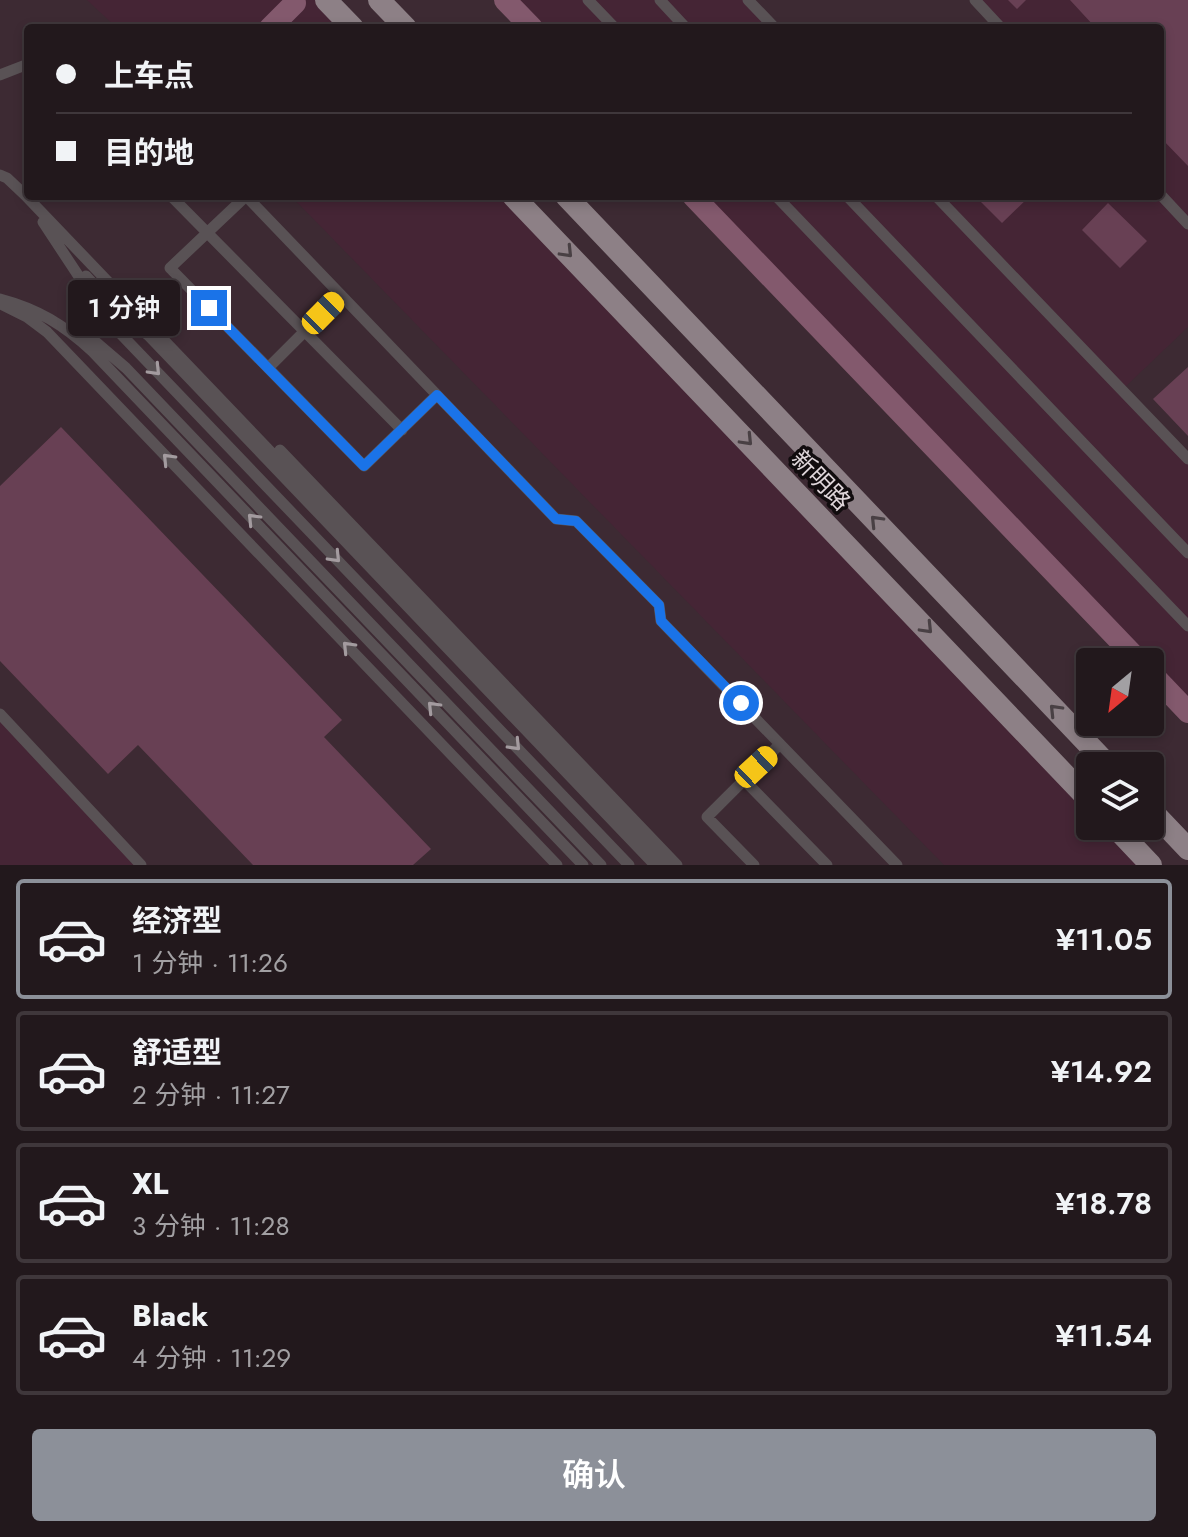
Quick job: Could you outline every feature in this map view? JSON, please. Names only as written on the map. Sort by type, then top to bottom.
[{"type":"main road","points":[[326,0],[349,24]]},
{"type":"main road","points":[[379,0],[402,24]]},
{"type":"main road","name":"新明路","points":[[517,200],[1076,786]]},
{"type":"main road","name":"新明路","points":[[570,200],[1096,752]]},
{"type":"main road","points":[[1164,824],[1188,849]]},
{"type":"main road","points":[[1127,840],[1151,865]]},
{"type":"lane","points":[[588,0],[611,24]]},
{"type":"lane","points":[[660,0],[682,24]]},
{"type":"lane","points":[[748,0],[771,24]]},
{"type":"lane","points":[[975,0],[997,24]]},
{"type":"lane","points":[[0,75],[24,69]]},
{"type":"lane","points":[[0,175],[24,194]]},
{"type":"lane","points":[[1164,198],[1188,224]]},
{"type":"lane","points":[[28,200],[116,329],[629,865]]},
{"type":"lane","points":[[30,200],[666,865]]},
{"type":"lane","points":[[31,200],[67,228],[677,865]]},
{"type":"lane","points":[[175,200],[402,430]]},
{"type":"lane","points":[[242,200],[170,268],[364,466],[437,395]]},
{"type":"lane","points":[[250,200],[556,519],[576,521],[659,605],[661,621],[889,862]]},
{"type":"lane","points":[[780,200],[1188,626]]},
{"type":"lane","points":[[851,200],[1188,553]]},
{"type":"lane","points":[[940,200],[1188,459]]},
{"type":"lane","points":[[64,253],[123,316],[148,335],[655,865]]},
{"type":"lane","points":[[268,368],[341,295]]},
{"type":"lane","points":[[0,301],[22,304],[91,338],[126,368],[601,865]]},
{"type":"lane","points":[[0,301],[47,332],[557,865]]},
{"type":"lane","points":[[46,316],[71,331],[92,351],[583,865]]},
{"type":"lane","points":[[0,714],[141,865]]},
{"type":"lane","points":[[754,865],[707,817],[780,744]]},
{"type":"lane","points":[[744,780],[827,865]]},
{"type":"shaded area","points":[[0,0],[1188,0],[1188,865],[0,865]]},
{"type":"shaded area","points":[[87,0],[325,0],[347,24],[113,24]]},
{"type":"shaded area","points":[[505,0],[748,0],[771,24],[528,24]]},
{"type":"shaded area","points":[[975,0],[1188,0],[1188,327],[1122,390],[1188,459],[1188,712],[1164,687],[1164,648],[1127,648],[697,200],[1164,200],[1164,24],[997,24]]},
{"type":"shaded area","points":[[295,200],[515,200],[1076,791],[1076,840],[1122,840],[1146,865],[944,865]]},
{"type":"shaded area","points":[[0,714],[141,865],[0,865]]},
{"type":"building","points":[[1008,0],[1026,0],[1017,9]]},
{"type":"building","points":[[1070,0],[1188,0],[1188,166],[1164,141],[1164,24],[1092,24]]},
{"type":"building","points":[[979,200],[1026,200],[1002,223]]},
{"type":"building","points":[[1108,203],[1147,241],[1120,268],[1082,230]]},
{"type":"building","points":[[1188,367],[1188,436],[1153,399]]},
{"type":"building","points":[[61,427],[342,720],[324,737],[431,849],[413,865],[253,865],[138,745],[108,774],[0,661],[0,486]]},
{"type":"waterway","points":[[505,0],[528,24]]},
{"type":"waterway","points":[[274,24],[295,3]]},
{"type":"waterway","points":[[697,200],[1127,648]]},
{"type":"waterway","points":[[1164,687],[1188,712]]},
{"type":"route","points":[[209,308],[364,466],[437,395],[556,519],[576,521],[659,605],[661,621],[741,703]]}]
